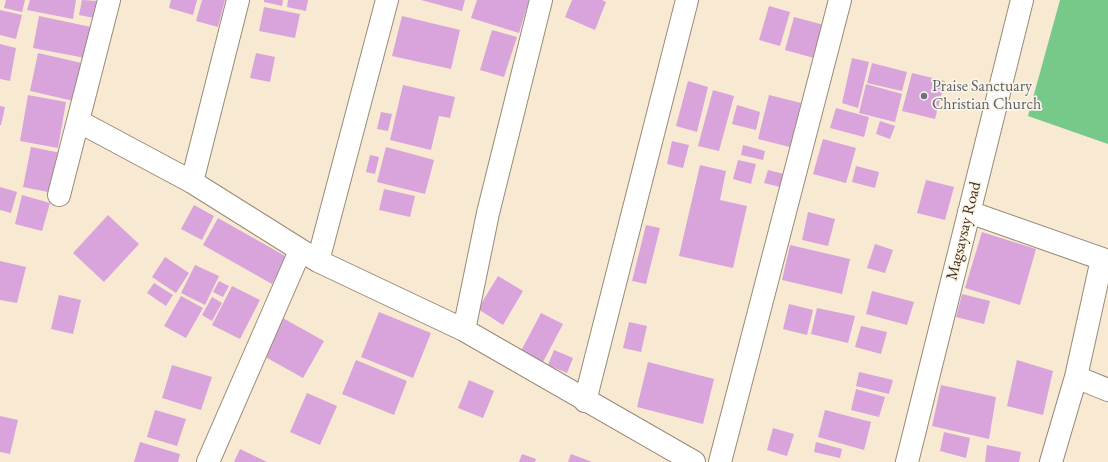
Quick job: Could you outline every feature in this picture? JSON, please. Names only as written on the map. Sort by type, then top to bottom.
[{"type":"street","points":[[58,195],[109,0]]},
{"type":"street","points":[[192,182],[238,0]]},
{"type":"street","points":[[208,462],[309,256],[387,0]]},
{"type":"street","points":[[464,330],[488,214],[541,0]]},
{"type":"street","points":[[585,401],[687,0]]},
{"type":"street","points":[[720,462],[840,0]]},
{"type":"street","name":"Magsaysay Road","points":[[907,462],[1022,0]]},
{"type":"street","points":[[78,121],[192,182],[309,256],[464,330],[585,401],[694,462]]},
{"type":"street","points":[[969,212],[1105,260],[1076,377],[1051,462]]},
{"type":"street","points":[[1076,377],[1108,390]]},
{"type":"green space","points":[[1060,0],[1108,0],[1108,144],[1028,116]]},
{"type":"building","points":[[6,0],[25,0],[22,12],[4,8]]},
{"type":"building","points":[[30,0],[76,0],[73,19],[27,10]]},
{"type":"building","points":[[82,0],[98,1],[94,18],[79,15]]},
{"type":"building","points":[[171,0],[197,0],[193,15],[169,8]]},
{"type":"building","points":[[202,0],[225,0],[218,27],[196,21]]},
{"type":"building","points":[[264,0],[283,0],[282,6],[264,2]]},
{"type":"building","points":[[288,0],[308,0],[306,11],[287,7]]},
{"type":"building","points":[[421,0],[465,0],[462,11]]},
{"type":"building","points":[[477,0],[529,0],[519,33],[471,18]]},
{"type":"building","points":[[572,0],[602,0],[606,2],[595,30],[565,17]]},
{"type":"building","points":[[769,6],[790,12],[780,46],[759,40]]},
{"type":"building","points":[[264,7],[300,14],[295,38],[259,31]]},
{"type":"building","points":[[0,10],[22,15],[16,39],[0,35]]},
{"type":"building","points":[[39,16],[91,27],[85,58],[33,48]]},
{"type":"building","points":[[402,16],[460,30],[451,69],[392,56]]},
{"type":"building","points":[[794,17],[824,25],[814,58],[785,50]]},
{"type":"building","points":[[492,30],[517,37],[504,77],[480,70]]},
{"type":"building","points":[[0,44],[16,48],[10,81],[0,79]]},
{"type":"building","points":[[38,53],[86,64],[78,102],[30,91]]},
{"type":"building","points":[[256,53],[275,57],[270,82],[250,78]]},
{"type":"building","points":[[852,58],[869,62],[858,108],[842,103]]},
{"type":"building","points":[[872,63],[907,72],[902,91],[867,83]]},
{"type":"building","name":"Praise Sanctuary Christian Church","points":[[912,73],[945,81],[935,119],[902,111]]},
{"type":"building","points":[[688,81],[708,87],[697,132],[676,126]]},
{"type":"building","points":[[866,84],[902,94],[895,122],[859,113]]},
{"type":"building","points":[[403,85],[455,97],[450,118],[439,116],[431,150],[390,140]]},
{"type":"building","points":[[713,90],[734,96],[719,151],[698,146]]},
{"type":"building","points":[[28,95],[66,102],[58,148],[20,141]]},
{"type":"building","points":[[769,95],[801,103],[790,147],[758,139]]},
{"type":"building","points":[[737,105],[760,112],[756,130],[732,124]]},
{"type":"building","points":[[0,106],[5,107],[1,125],[0,125]]},
{"type":"building","points":[[836,108],[869,117],[864,137],[830,128]]},
{"type":"building","points":[[381,112],[392,114],[388,131],[377,129]]},
{"type":"building","points":[[880,121],[895,126],[890,139],[876,134]]},
{"type":"building","points":[[823,139],[856,148],[846,183],[813,174]]},
{"type":"building","points":[[672,141],[689,145],[683,168],[667,164]]},
{"type":"building","points":[[743,145],[765,151],[763,160],[741,155]]},
{"type":"building","points":[[31,147],[61,153],[53,193],[23,187]]},
{"type":"building","points":[[386,147],[434,160],[425,194],[377,182]]},
{"type":"building","points":[[370,155],[379,157],[375,174],[366,172]]},
{"type":"building","points":[[738,160],[756,164],[751,184],[733,179]]},
{"type":"building","points":[[700,165],[726,171],[720,200],[747,206],[733,268],[679,256]]},
{"type":"building","points":[[856,166],[879,172],[875,188],[852,182]]},
{"type":"building","points":[[768,170],[784,174],[780,187],[764,183]]},
{"type":"building","points":[[926,180],[954,187],[945,220],[917,213]]},
{"type":"building","points":[[0,187],[17,192],[11,213],[0,210]]},
{"type":"building","points":[[384,189],[415,196],[410,217],[379,210]]},
{"type":"building","points":[[22,195],[50,203],[42,231],[15,224]]},
{"type":"building","points":[[194,205],[214,216],[202,240],[181,229]]},
{"type":"building","points":[[808,212],[835,219],[828,246],[802,240]]},
{"type":"building","points":[[108,215],[139,244],[104,282],[73,253]]},
{"type":"building","points":[[218,218],[287,257],[272,284],[203,245]]},
{"type":"building","points":[[646,225],[660,228],[646,284],[632,281]]},
{"type":"building","points":[[982,232],[1036,249],[1020,305],[965,288]]},
{"type":"building","points":[[875,244],[893,250],[885,273],[867,268]]},
{"type":"building","points":[[790,245],[850,259],[842,294],[782,280]]},
{"type":"building","points":[[165,257],[189,273],[176,293],[152,277]]},
{"type":"building","points":[[0,261],[26,267],[17,303],[0,300]]},
{"type":"building","points":[[195,265],[219,276],[205,305],[181,293]]},
{"type":"building","points":[[498,276],[523,291],[503,325],[478,309]]},
{"type":"building","points":[[219,281],[229,286],[223,297],[213,292]]},
{"type":"building","points":[[154,283],[173,295],[166,306],[147,293]]},
{"type":"building","points":[[232,286],[260,300],[240,339],[212,325]]},
{"type":"building","points":[[872,291],[914,302],[907,325],[866,314]]},
{"type":"building","points":[[962,294],[990,301],[984,324],[956,317]]},
{"type":"building","points":[[59,295],[81,300],[73,334],[51,329]]},
{"type":"building","points":[[181,296],[203,308],[186,338],[164,326]]},
{"type":"building","points":[[212,297],[222,303],[212,321],[202,315]]},
{"type":"building","points":[[789,304],[813,310],[807,335],[783,329]]},
{"type":"building","points":[[817,308],[855,316],[848,343],[811,334]]},
{"type":"building","points":[[379,312],[431,333],[413,378],[361,357]]},
{"type":"building","points":[[541,313],[563,324],[543,362],[521,351]]},
{"type":"building","points":[[281,317],[324,341],[303,378],[260,354]]},
{"type":"building","points":[[629,322],[647,326],[641,352],[623,348]]},
{"type":"building","points":[[861,326],[887,332],[881,354],[855,347]]},
{"type":"building","points":[[554,350],[573,358],[567,373],[548,365]]},
{"type":"building","points":[[356,360],[407,381],[394,415],[342,394]]},
{"type":"building","points":[[1017,360],[1053,371],[1043,415],[1007,406]]},
{"type":"building","points":[[648,362],[714,379],[703,424],[637,407]]},
{"type":"building","points":[[172,365],[212,377],[201,410],[162,398]]},
{"type":"building","points":[[859,372],[893,380],[889,394],[856,386]]},
{"type":"building","points":[[469,380],[494,391],[483,418],[458,408]]},
{"type":"building","points":[[941,385],[996,397],[989,439],[932,426]]},
{"type":"building","points":[[856,389],[885,397],[879,417],[851,410]]},
{"type":"building","points":[[307,393],[337,406],[320,445],[290,432]]},
{"type":"building","points":[[155,410],[186,419],[177,446],[147,437]]},
{"type":"building","points":[[825,410],[871,422],[864,450],[818,437]]},
{"type":"building","points":[[0,416],[18,420],[10,454],[0,452]]},
{"type":"building","points":[[773,428],[794,434],[787,456],[767,450]]},
{"type":"building","points":[[944,432],[970,438],[966,458],[940,451]]},
{"type":"building","points":[[140,442],[180,454],[178,462],[134,462]]},
{"type":"building","points":[[816,442],[842,449],[840,458],[814,452]]},
{"type":"building","points":[[987,445],[1021,452],[1019,462],[985,462]]},
{"type":"building","points":[[240,449],[267,462],[234,462]]},
{"type":"building","points":[[522,454],[536,459],[535,462],[519,462]]},
{"type":"building","points":[[571,454],[592,462],[568,462]]},
{"type":"place","name":"Praise Sanctuary Christian Church","points":[[924,96]]}]
